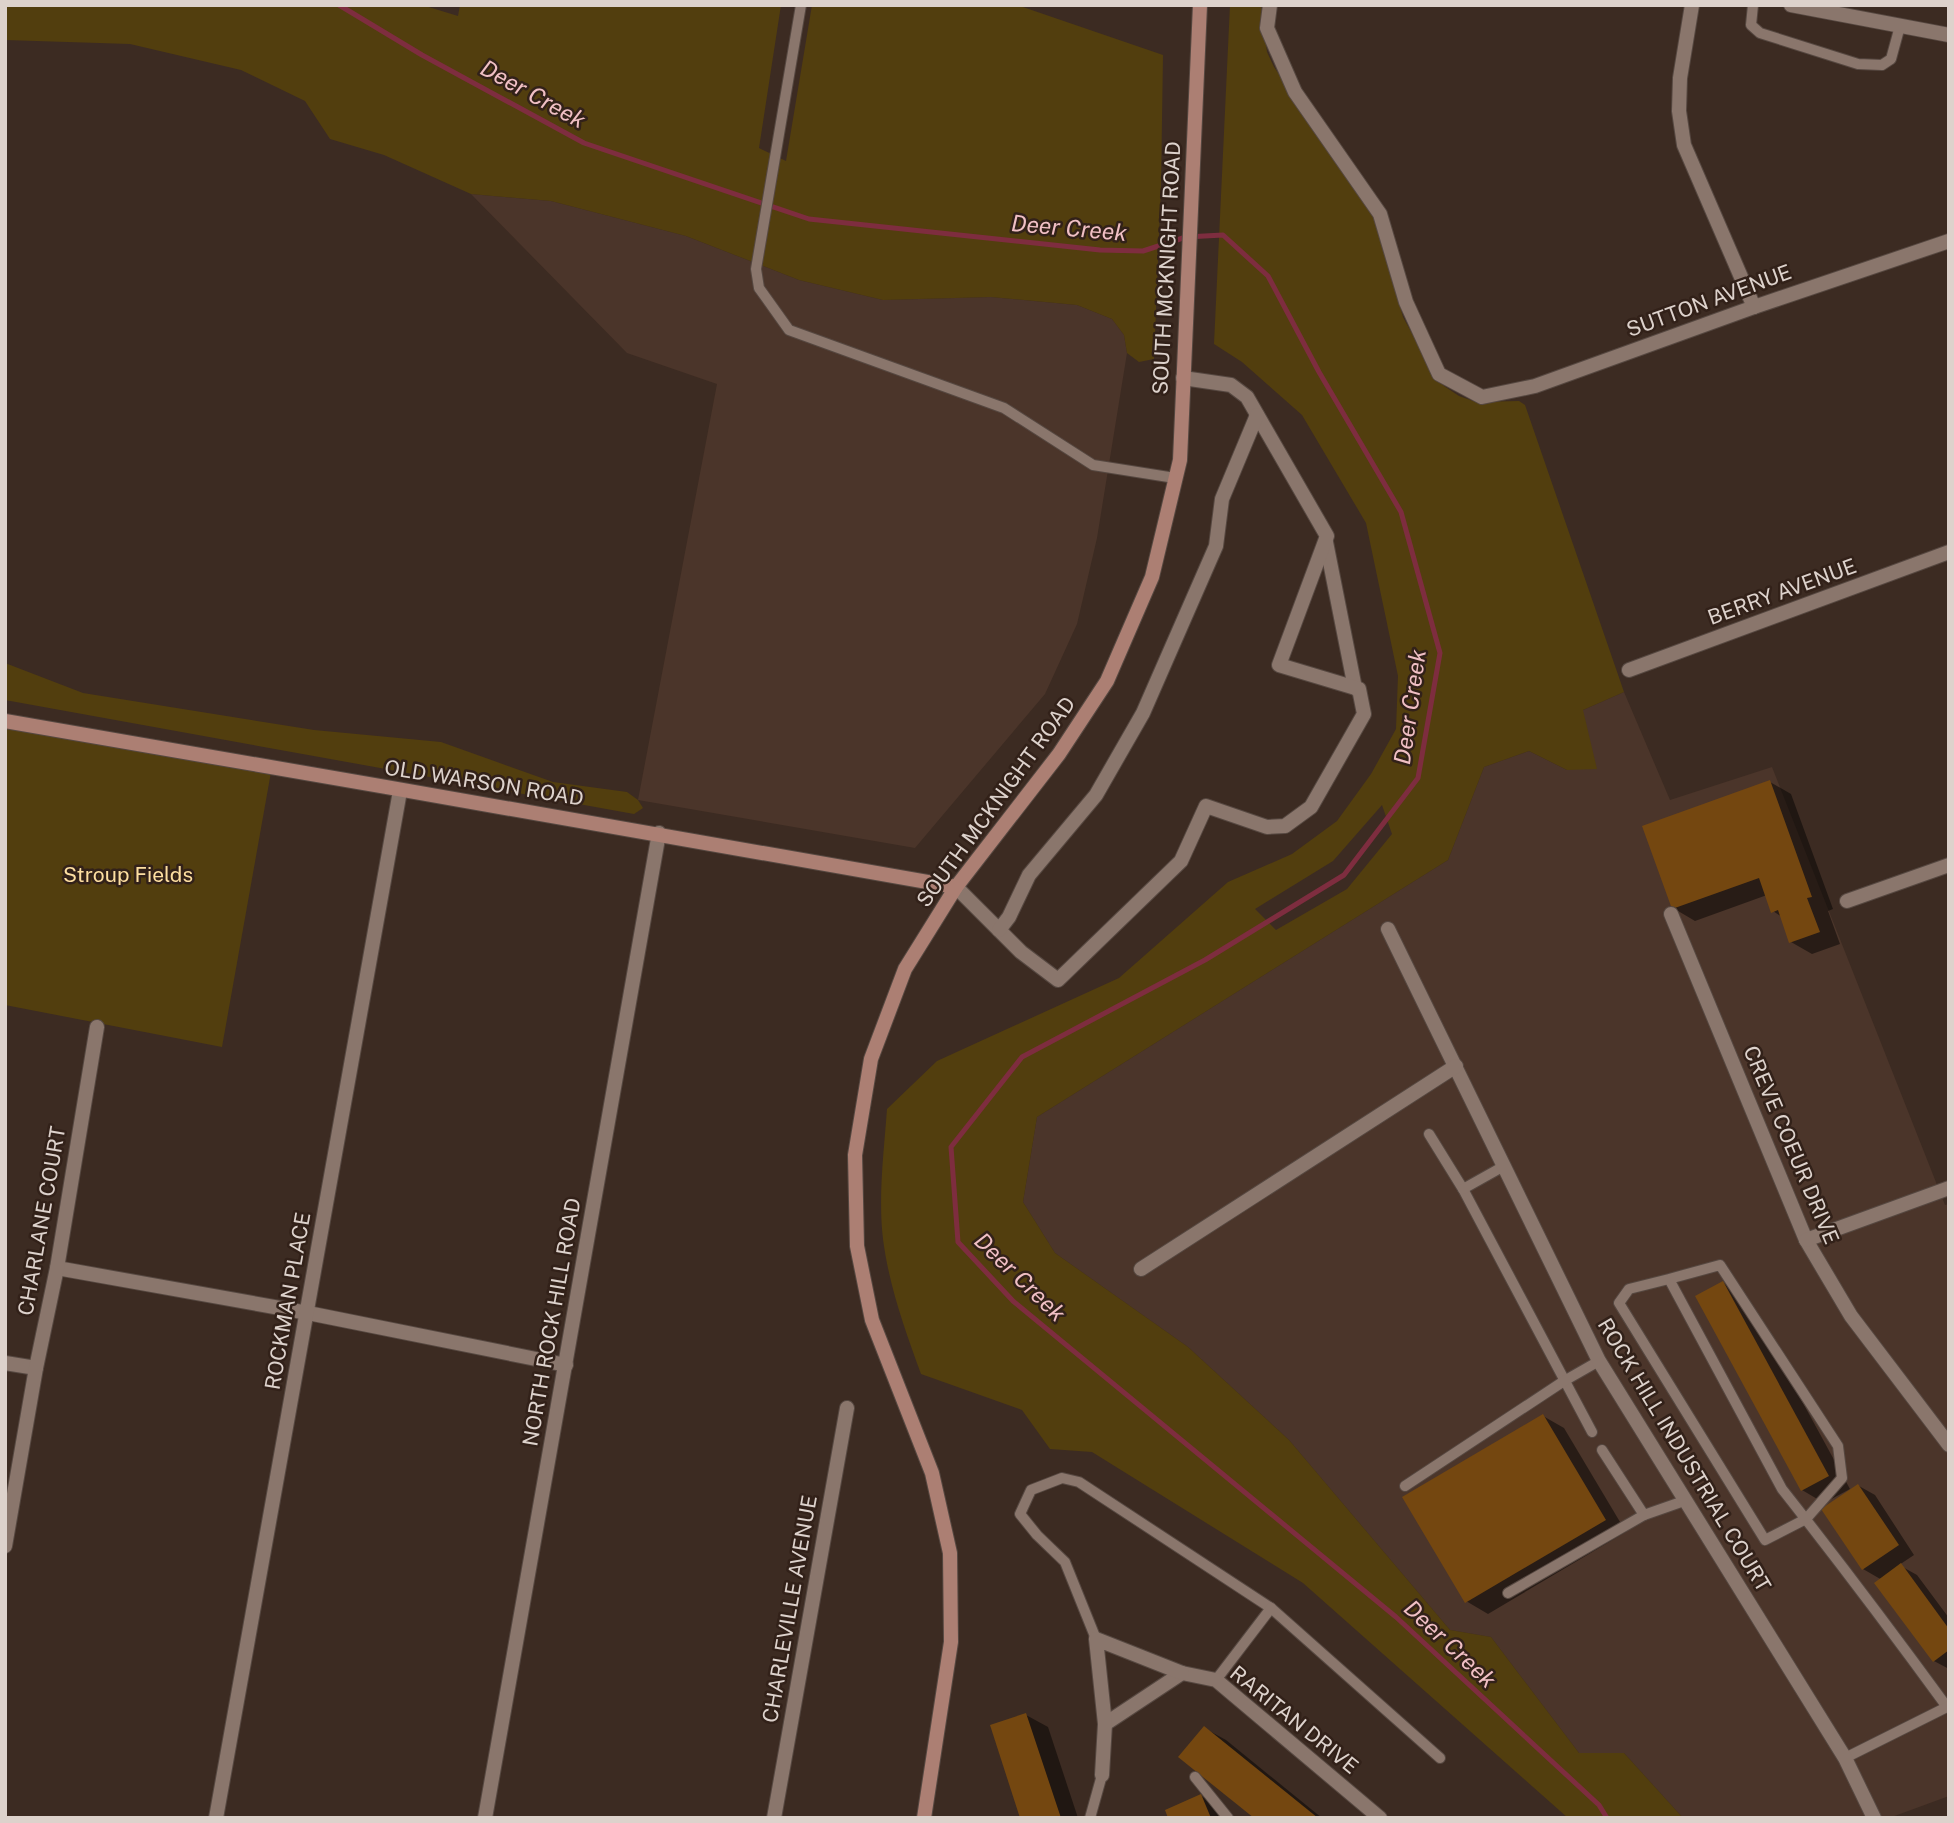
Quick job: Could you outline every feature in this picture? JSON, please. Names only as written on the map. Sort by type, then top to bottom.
[{"type":"main road","name":"SOUTH MCKNIGHT ROAD","points":[[924,1818],[951,1642],[950,1553],[932,1473],[872,1320],[857,1246],[855,1155],[871,1059],[905,969],[956,887],[1059,754],[1107,681],[1152,577],[1180,460],[1200,5]]},
{"type":"main road","name":"OLD WARSON ROAD","points":[[5,721],[400,791],[659,833],[956,887]]},
{"type":"street","name":"SUTTON AVENUE","points":[[1269,5],[1267,28],[1296,92],[1380,214],[1406,302],[1439,374],[1482,397],[1535,386],[1754,307],[1949,241]]},
{"type":"street","points":[[1692,5],[1680,78],[1679,111],[1684,145],[1754,307]]},
{"type":"street","points":[[1791,5],[1949,35]]},
{"type":"street","points":[[956,887],[1021,952],[1058,980],[1181,861],[1206,806],[1267,827],[1285,826],[1311,807],[1364,714],[1359,689],[1279,666],[1327,536],[1247,397],[1231,385],[1183,378]]},
{"type":"street","points":[[999,930],[1009,917],[1029,875],[1096,795],[1143,713],[1216,546],[1222,499],[1257,415]]},
{"type":"street","points":[[1326,541],[1355,688]]},
{"type":"street","name":"BERRY AVENUE","points":[[1629,670],[1949,552]]},
{"type":"street","name":"ROCKMAN PLACE","points":[[216,1818],[400,791]]},
{"type":"street","name":"NORTH ROCK HILL ROAD","points":[[485,1818],[659,833]]},
{"type":"street","points":[[1847,901],[1949,865]]},
{"type":"street","name":"CREVE COEUR DRIVE","points":[[1671,914],[1806,1240],[1851,1316],[1949,1445]]},
{"type":"street","name":"ROCK HILL INDUSTRIAL COURT","points":[[1388,929],[1599,1361],[1844,1758],[1874,1818]]},
{"type":"street","name":"CHARLANE COURT","points":[[5,1546],[36,1368],[57,1268],[97,1027]]},
{"type":"street","points":[[1141,1269],[1456,1066]]},
{"type":"street","points":[[1806,1240],[1949,1188]]},
{"type":"street","points":[[57,1268],[566,1365]]},
{"type":"street","points":[[5,1363],[36,1368]]},
{"type":"street","name":"CHARLEVILLE AVENUE","points":[[774,1818],[847,1408]]},
{"type":"street","points":[[1096,1639],[1105,1724],[1102,1774]]},
{"type":"street","name":"RARITAN DRIVE","points":[[1096,1639],[1182,1674],[1216,1680],[1380,1818]]},
{"type":"street","points":[[1105,1724],[1182,1674]]},
{"type":"lane","points":[[801,5],[757,269],[759,288],[789,330],[1004,408],[1093,465],[1175,478]]},
{"type":"lane","points":[[1753,5],[1751,25],[1760,33],[1871,65],[1882,65],[1891,59],[1900,26]]},
{"type":"lane","points":[[1429,1134],[1463,1189],[1592,1432]]},
{"type":"lane","points":[[1463,1189],[1504,1166]]},
{"type":"lane","points":[[1720,1265],[1838,1446],[1842,1478],[1806,1519],[1765,1540],[1619,1303],[1629,1289],[1669,1279],[1720,1265]]},
{"type":"lane","points":[[1669,1279],[1782,1489],[1948,1706],[1844,1758]]},
{"type":"lane","points":[[1405,1486],[1564,1381],[1599,1361]]},
{"type":"lane","points":[[1602,1450],[1644,1515]]},
{"type":"lane","points":[[1096,1639],[1065,1562],[1020,1514],[1031,1490],[1062,1478],[1079,1482],[1271,1608],[1440,1758]]},
{"type":"lane","points":[[1508,1593],[1644,1515],[1684,1501]]},
{"type":"lane","points":[[1216,1680],[1271,1608]]},
{"type":"lane","points":[[1090,1818],[1102,1774]]},
{"type":"lane","points":[[1195,1777],[1228,1818]]},
{"type":"shaded area","points":[[471,194],[551,201],[686,236],[799,280],[883,300],[991,297],[1077,305],[1112,319],[1124,335],[1127,353],[1097,538],[1077,624],[1045,694],[915,848],[638,800],[717,384],[627,353]]},
{"type":"shaded area","points":[[1624,692],[1670,800],[1772,767],[1945,1205],[1949,1204],[1949,1796],[1889,1818],[1683,1818],[1624,1753],[1579,1753],[1491,1637],[1450,1630],[1289,1440],[1188,1347],[1055,1253],[1023,1202],[1037,1117],[1448,860],[1484,767],[1529,751],[1567,770],[1583,710]]},
{"type":"green space","points":[[5,5],[422,5],[458,16],[460,5],[781,5],[759,148],[786,161],[812,5],[1017,5],[1163,55],[1154,359],[1139,362],[1127,353],[1124,335],[1112,319],[1077,305],[991,297],[883,300],[799,280],[686,236],[551,201],[471,194],[384,155],[330,139],[305,101],[241,70],[130,44],[5,40]]},
{"type":"green space","points":[[1230,5],[1261,5],[1267,52],[1274,67],[1369,207],[1382,238],[1403,317],[1431,368],[1444,386],[1459,396],[1476,402],[1519,401],[1525,405],[1624,692],[1583,710],[1597,769],[1567,770],[1529,751],[1484,767],[1448,860],[1037,1117],[1023,1202],[1055,1253],[1188,1347],[1289,1440],[1450,1630],[1491,1637],[1579,1753],[1624,1753],[1683,1818],[1568,1818],[1303,1583],[1092,1452],[1050,1449],[1022,1410],[921,1374],[893,1291],[883,1239],[881,1207],[887,1109],[937,1061],[1119,978],[1228,882],[1292,854],[1337,821],[1371,774],[1396,729],[1398,676],[1366,523],[1302,415],[1242,362],[1214,344]],"holes":[[[1382,805],[1392,834],[1347,889],[1276,930],[1255,909],[1333,861]]]},
{"type":"green space","points":[[5,663],[83,693],[314,730],[441,742],[553,782],[627,792],[638,800],[643,808],[634,814],[5,700]]},
{"type":"green space","name":"Stroup Fields","points":[[5,723],[271,772],[222,1047],[5,1005]]},
{"type":"building","points":[[1770,780],[1812,897],[1807,898],[1820,932],[1789,943],[1778,910],[1771,913],[1759,878],[1672,909],[1642,826]]},
{"type":"building","points":[[1723,1281],[1829,1476],[1801,1491],[1695,1296]]},
{"type":"building","points":[[1543,1414],[1606,1520],[1465,1603],[1402,1497]]},
{"type":"building","points":[[1858,1484],[1899,1545],[1862,1570],[1821,1509]]},
{"type":"building","points":[[1901,1563],[1949,1629],[1949,1650],[1933,1662],[1874,1583]]},
{"type":"building","points":[[1026,1713],[1061,1818],[1020,1818],[990,1725]]},
{"type":"building","points":[[1204,1726],[1318,1818],[1254,1818],[1178,1757]]},
{"type":"building","points":[[1201,1794],[1211,1818],[1168,1818],[1165,1810]]},
{"type":"waterway","name":"Deer Creek","points":[[339,5],[422,55],[584,143],[809,219],[1100,250],[1143,251],[1186,237],[1223,235],[1268,276],[1319,372],[1401,512],[1440,653],[1418,778],[1344,875],[1205,960],[1022,1057],[951,1147],[958,1242],[1013,1301],[1396,1617],[1599,1805],[1607,1818]]}]
